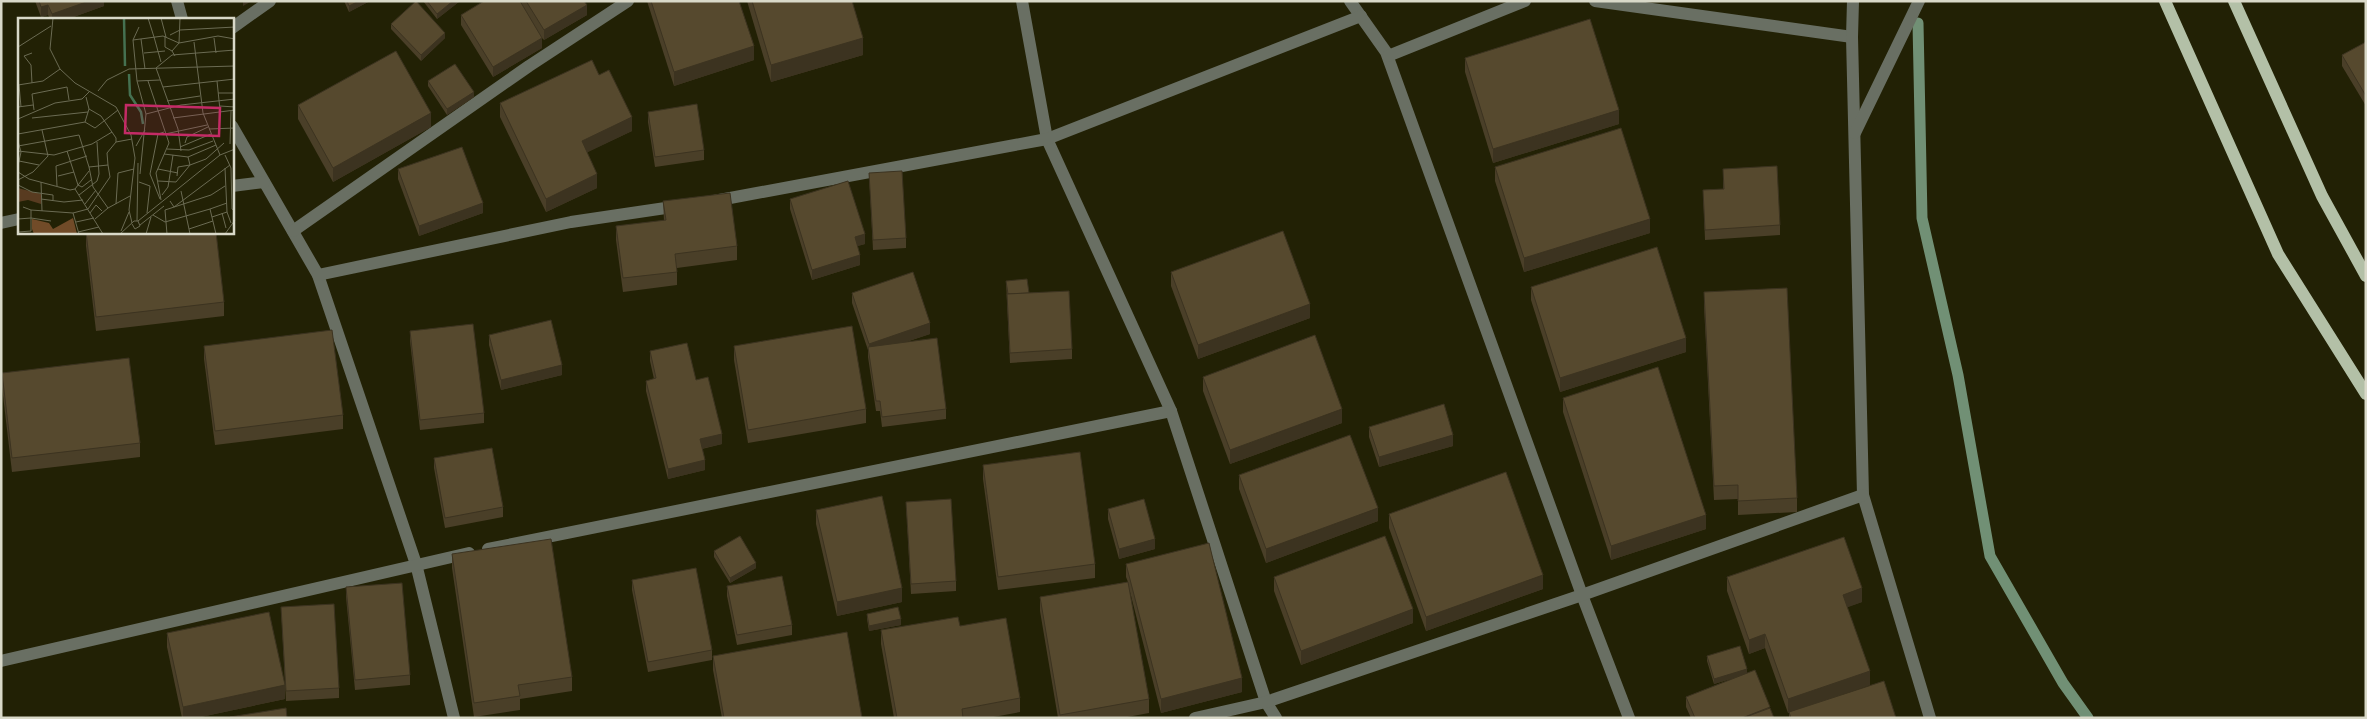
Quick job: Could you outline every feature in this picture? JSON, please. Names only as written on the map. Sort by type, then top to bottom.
[{"type":"main road","points":[[2165,1],[2278,254],[2366,394]]},
{"type":"main road","points":[[2234,1],[2322,196],[2366,276]]},
{"type":"street","points":[[177,1],[182,18]]},
{"type":"street","points":[[234,27],[270,1]]},
{"type":"street","points":[[293,231],[529,66],[628,1]]},
{"type":"street","points":[[1022,1],[1047,139],[1171,411],[1266,702],[1276,718]]},
{"type":"street","points":[[1350,1],[1388,56],[1582,596],[1629,718]]},
{"type":"street","points":[[1388,56],[1525,1]]},
{"type":"street","points":[[1595,1],[1852,37]]},
{"type":"street","points":[[1853,1],[1852,37],[1863,495],[1930,718]]},
{"type":"street","points":[[1854,135],[1919,1]]},
{"type":"street","points":[[318,275],[571,222],[699,203],[1047,139],[1361,16]]},
{"type":"street","points":[[234,130],[318,275],[416,564],[454,718]]},
{"type":"street","points":[[234,186],[264,182]]},
{"type":"street","points":[[1,223],[18,219]]},
{"type":"street","points":[[1,662],[416,564],[1171,411]]},
{"type":"street","points":[[1195,718],[1266,702],[1582,596],[1863,495]]},
{"type":"building","points":[[39,1],[89,1],[52,14],[48,5],[41,7]]},
{"type":"building","points":[[347,1],[359,1],[349,6]]},
{"type":"building","points":[[416,1],[445,33],[421,55],[391,24]]},
{"type":"building","points":[[427,1],[453,1],[437,14]]},
{"type":"building","points":[[484,1],[520,1],[542,38],[493,67],[461,15]]},
{"type":"building","points":[[526,1],[584,1],[587,5],[544,30]]},
{"type":"building","points":[[651,1],[739,1],[754,46],[674,72]]},
{"type":"building","points":[[752,1],[852,1],[863,38],[771,65]]},
{"type":"building","points":[[1590,19],[1619,110],[1493,149],[1465,58]]},
{"type":"building","points":[[2366,42],[2366,96],[2342,55]]},
{"type":"building","points":[[396,51],[431,113],[333,168],[298,105]]},
{"type":"building","points":[[592,60],[599,75],[609,70],[632,117],[582,141],[597,174],[546,199],[500,103]]},
{"type":"building","points":[[455,64],[474,92],[447,109],[428,81]]},
{"type":"building","points":[[697,104],[704,150],[655,157],[648,112]]},
{"type":"building","points":[[1621,128],[1650,219],[1524,258],[1495,167]]},
{"type":"building","points":[[462,147],[483,203],[419,226],[398,169]]},
{"type":"building","points":[[1777,166],[1780,225],[1705,230],[1703,190],[1724,189],[1723,169]]},
{"type":"building","points":[[902,171],[906,238],[873,240],[869,173]]},
{"type":"building","points":[[848,181],[865,234],[855,237],[860,255],[812,270],[790,199]]},
{"type":"building","points":[[730,193],[737,246],[675,254],[677,272],[623,278],[616,226],[666,220],[663,201]]},
{"type":"building","points":[[1283,231],[1310,304],[1198,345],[1171,272]]},
{"type":"building","points":[[86,234],[216,234],[224,302],[96,317]]},
{"type":"building","points":[[1657,247],[1686,338],[1560,378],[1531,287]]},
{"type":"building","points":[[913,272],[930,323],[869,344],[852,293]]},
{"type":"building","points":[[1027,279],[1029,293],[1008,294],[1006,281]]},
{"type":"building","points":[[1787,288],[1797,498],[1738,501],[1738,485],[1714,486],[1704,292]]},
{"type":"building","points":[[1069,291],[1072,349],[1010,353],[1007,294]]},
{"type":"building","points":[[551,320],[562,365],[501,380],[489,335]]},
{"type":"building","points":[[473,324],[484,413],[420,420],[410,331]]},
{"type":"building","points":[[852,326],[866,409],[748,430],[734,346]]},
{"type":"building","points":[[332,330],[343,415],[215,431],[204,346]]},
{"type":"building","points":[[1315,335],[1342,409],[1230,450],[1203,377]]},
{"type":"building","points":[[937,338],[946,409],[882,417],[880,401],[876,401],[868,347]]},
{"type":"building","points":[[687,343],[696,380],[708,377],[722,434],[700,439],[705,460],[668,469],[646,381],[656,378],[650,351]]},
{"type":"building","points":[[129,358],[140,443],[12,458],[2,373]]},
{"type":"building","points":[[1658,367],[1706,515],[1611,546],[1563,398]]},
{"type":"building","points":[[1444,404],[1453,435],[1379,457],[1369,427]]},
{"type":"building","points":[[1350,435],[1378,508],[1266,549],[1239,475]]},
{"type":"building","points":[[492,448],[503,507],[445,518],[434,458]]},
{"type":"building","points":[[1080,452],[1095,564],[998,577],[983,465]]},
{"type":"building","points":[[1506,472],[1543,575],[1426,617],[1389,514]]},
{"type":"building","points":[[882,496],[902,588],[837,602],[816,510]]},
{"type":"building","points":[[951,499],[956,581],[911,584],[906,502]]},
{"type":"building","points":[[1144,499],[1155,539],[1119,549],[1108,509]]},
{"type":"building","points":[[740,536],[756,563],[730,578],[714,551]]},
{"type":"building","points":[[1385,536],[1413,609],[1301,651],[1274,577]]},
{"type":"building","points":[[1844,537],[1862,588],[1843,595],[1870,671],[1788,699],[1765,634],[1749,640],[1727,577]]},
{"type":"building","points":[[551,539],[572,677],[518,685],[520,696],[474,703],[452,554]]},
{"type":"building","points":[[1209,543],[1242,678],[1161,699],[1126,564]]},
{"type":"building","points":[[696,568],[712,650],[648,662],[632,580]]},
{"type":"building","points":[[782,576],[792,625],[737,635],[727,586]]},
{"type":"building","points":[[1128,582],[1149,699],[1060,715],[1040,597]]},
{"type":"building","points":[[402,583],[410,675],[355,680],[346,587]]},
{"type":"building","points":[[334,604],[339,688],[286,691],[281,607]]},
{"type":"building","points":[[898,607],[901,619],[869,626],[867,614]]},
{"type":"building","points":[[269,612],[285,685],[183,707],[167,633]]},
{"type":"building","points":[[958,617],[960,626],[1006,618],[1020,698],[962,709],[963,718],[897,718],[881,630]]},
{"type":"building","points":[[847,632],[862,718],[724,718],[713,656]]},
{"type":"building","points":[[1740,646],[1747,669],[1714,679],[1707,656]]},
{"type":"building","points":[[1755,670],[1770,707],[1742,718],[1695,718],[1686,697]]},
{"type":"building","points":[[1884,681],[1896,718],[1791,718],[1789,712]]},
{"type":"building","points":[[286,708],[287,718],[230,717]]},
{"type":"building","points":[[1770,708],[1774,718],[1743,718]]},
{"type":"waterway","points":[[1918,23],[1922,218],[1958,375],[1990,556],[2063,683],[2088,718]]}]
